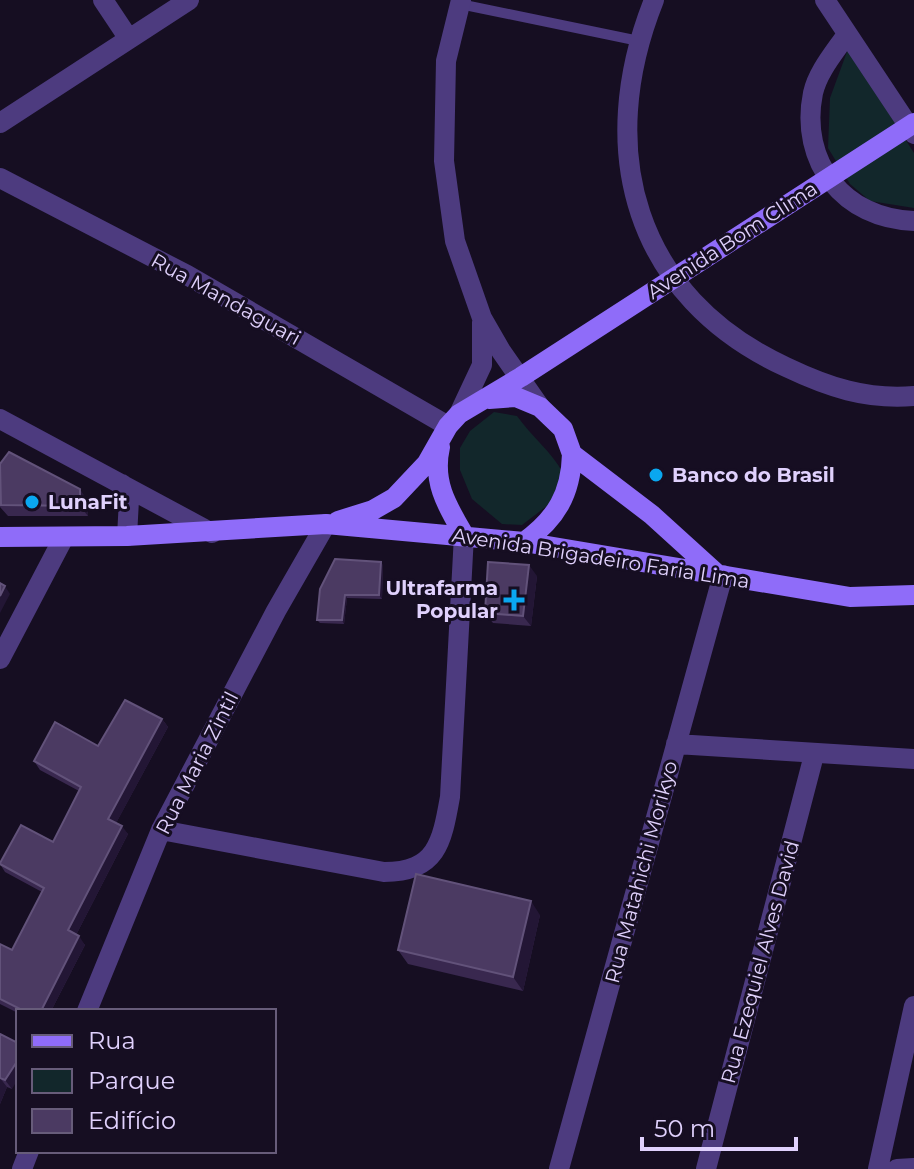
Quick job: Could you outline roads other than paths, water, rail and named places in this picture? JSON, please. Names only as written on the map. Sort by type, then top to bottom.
[{"type":"main road","name":"Avenida Bom Clima","points":[[326,524],[373,510],[394,498],[412,481],[449,426],[827,178],[912,128]]},
{"type":"main road","points":[[540,407],[540,385],[550,358]]},
{"type":"main road","points":[[487,399],[516,397],[540,407],[563,429],[572,454],[566,496],[556,514],[524,542]]},
{"type":"main road","points":[[449,426],[437,459],[438,481],[444,501],[464,535]]},
{"type":"main road","points":[[572,454],[652,515],[720,575]]},
{"type":"main road","name":"Avenida Brigadeiro Faria Lima","points":[[0,537],[212,533],[326,524],[524,542],[850,597],[914,595]]},
{"type":"street","points":[[103,0],[129,39]]},
{"type":"street","points":[[0,123],[189,0]]},
{"type":"street","points":[[654,0],[630,78],[626,120],[627,164],[640,213],[674,278],[718,328],[752,352],[838,390],[894,398],[914,396]]},
{"type":"street","points":[[825,0],[912,128]]},
{"type":"street","points":[[460,2],[446,61],[444,161],[455,241],[482,318],[540,407]]},
{"type":"street","points":[[847,34],[813,91],[811,143],[827,178],[856,204],[897,220],[914,221]]},
{"type":"street","name":"Rua Mandaguari","points":[[0,178],[187,275],[449,426]]},
{"type":"street","points":[[449,426],[482,365],[482,318]]},
{"type":"street","points":[[0,419],[212,533]]},
{"type":"street","points":[[122,484],[129,500],[127,536]]},
{"type":"street","name":"Rua Maria Zintil","points":[[88,1009],[161,830],[276,611],[326,524]]},
{"type":"street","points":[[161,830],[384,872],[403,872],[416,868],[428,859],[442,833],[450,797],[464,535]]},
{"type":"street","points":[[0,659],[64,537]]},
{"type":"street","name":"Rua Matahichi Morikyo","points":[[559,1169],[720,575]]},
{"type":"street","points":[[676,744],[914,759]]},
{"type":"street","name":"Rua Ezequiel Alves David","points":[[706,1169],[814,755]]},
{"type":"street","points":[[878,1169],[914,1006]]},
{"type":"street","points":[[897,1169],[914,1168]]},
{"type":"lane","points":[[460,2],[639,41]]},
{"type":"place","name":"Banco do Brasil","points":[[656,475]]},
{"type":"place","name":"LunaFit","points":[[32,502]]},
{"type":"place","name":"Ultrafarma Popular","points":[[514,600]]}]
